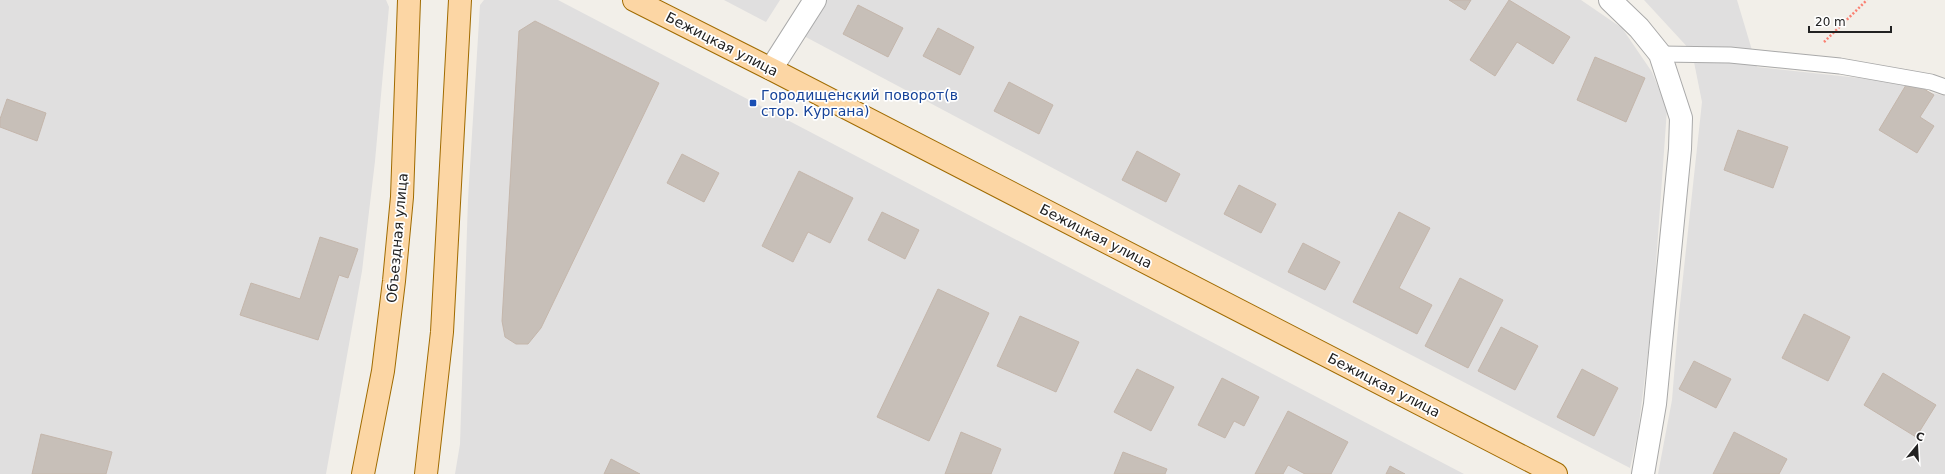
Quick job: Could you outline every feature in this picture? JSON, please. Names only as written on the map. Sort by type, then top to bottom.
[{"type":"main road","name":"Объездная улица","points":[[363,474],[383,371],[394,281],[402,197],[409,0]]},
{"type":"main road","points":[[426,474],[442,332],[460,0]]},
{"type":"main road","name":"Бежицкая улица","points":[[634,0],[771,68],[1556,474]]},
{"type":"street","points":[[771,68],[815,0]]},
{"type":"street","points":[[1610,0],[1639,28],[1660,54],[1681,118],[1680,149],[1655,404],[1643,474]]},
{"type":"lane","points":[[1660,54],[1730,55],[1847,67],[1931,82],[1945,87]]},
{"type":"path","points":[[1803,62],[1868,0]]},
{"type":"shaded area","points":[[0,0],[386,0],[389,7],[375,161],[362,271],[326,474],[0,474]]},
{"type":"shaded area","points":[[484,0],[558,0],[1464,474],[455,474],[460,444],[468,199],[480,5]]},
{"type":"shaded area","points":[[724,0],[780,0],[766,22]]},
{"type":"shaded area","points":[[822,0],[1581,0],[1622,28],[1652,72],[1667,109],[1652,320],[1638,432],[1630,468],[1175,233],[802,35]]},
{"type":"shaded area","points":[[1644,0],[1737,0],[1757,67],[1887,81],[1945,96],[1945,474],[1658,474],[1672,400],[1679,314],[1702,102],[1692,52]]},
{"type":"building","points":[[1449,0],[1471,0],[1465,10]]},
{"type":"building","points":[[1509,0],[1570,37],[1553,64],[1517,42],[1495,76],[1470,60]]},
{"type":"building","points":[[858,5],[903,28],[888,57],[843,34]]},
{"type":"building","points":[[535,21],[659,83],[541,328],[528,344],[516,344],[505,337],[502,321],[519,31]]},
{"type":"building","points":[[938,28],[974,47],[960,75],[923,56]]},
{"type":"building","points":[[1595,57],[1645,78],[1626,122],[1577,100]]},
{"type":"building","points":[[1909,80],[1934,95],[1920,117],[1934,126],[1917,153],[1879,130]]},
{"type":"building","points":[[1009,82],[1053,105],[1039,134],[994,111]]},
{"type":"building","points":[[7,99],[46,113],[37,141],[0,127],[0,119]]},
{"type":"building","points":[[1738,130],[1788,147],[1773,188],[1724,170]]},
{"type":"building","points":[[1137,151],[1180,174],[1166,202],[1122,180]]},
{"type":"building","points":[[682,154],[719,173],[704,202],[667,183]]},
{"type":"building","points":[[799,171],[853,198],[830,243],[808,232],[793,262],[762,246]]},
{"type":"building","points":[[1239,185],[1276,204],[1261,233],[1224,214]]},
{"type":"building","points":[[882,212],[919,230],[905,259],[868,240]]},
{"type":"building","points":[[1399,212],[1430,228],[1399,288],[1432,305],[1417,334],[1353,302]]},
{"type":"building","points":[[320,237],[358,249],[348,278],[339,275],[318,340],[240,315],[251,283],[300,299]]},
{"type":"building","points":[[1303,243],[1340,262],[1325,290],[1288,272]]},
{"type":"building","points":[[1460,278],[1503,300],[1468,368],[1425,346]]},
{"type":"building","points":[[938,289],[989,313],[929,441],[877,417]]},
{"type":"building","points":[[1804,314],[1850,337],[1828,381],[1782,358]]},
{"type":"building","points":[[1020,316],[1079,342],[1056,392],[997,366]]},
{"type":"building","points":[[1501,327],[1538,346],[1515,390],[1478,371]]},
{"type":"building","points":[[1694,361],[1731,379],[1716,408],[1679,389]]},
{"type":"building","points":[[1137,369],[1174,387],[1151,431],[1114,412]]},
{"type":"building","points":[[1582,369],[1618,388],[1594,436],[1557,417]]},
{"type":"building","points":[[1883,373],[1936,405],[1916,437],[1864,405]]},
{"type":"building","points":[[1222,378],[1259,397],[1244,426],[1234,421],[1225,438],[1198,425]]},
{"type":"building","points":[[1288,411],[1348,442],[1331,474],[1305,474],[1288,465],[1283,474],[1255,474]]},
{"type":"building","points":[[961,432],[1001,449],[991,474],[945,474]]},
{"type":"building","points":[[1734,432],[1787,459],[1779,474],[1713,474]]},
{"type":"building","points":[[41,434],[112,452],[106,474],[32,474]]},
{"type":"building","points":[[1123,452],[1167,469],[1165,474],[1114,474]]},
{"type":"building","points":[[611,459],[640,474],[604,474]]},
{"type":"building","points":[[1390,466],[1405,474],[1386,474]]},
{"type":"place","name":"Городищенский поворот(в стор. Кургана)","points":[[753,103]]}]
